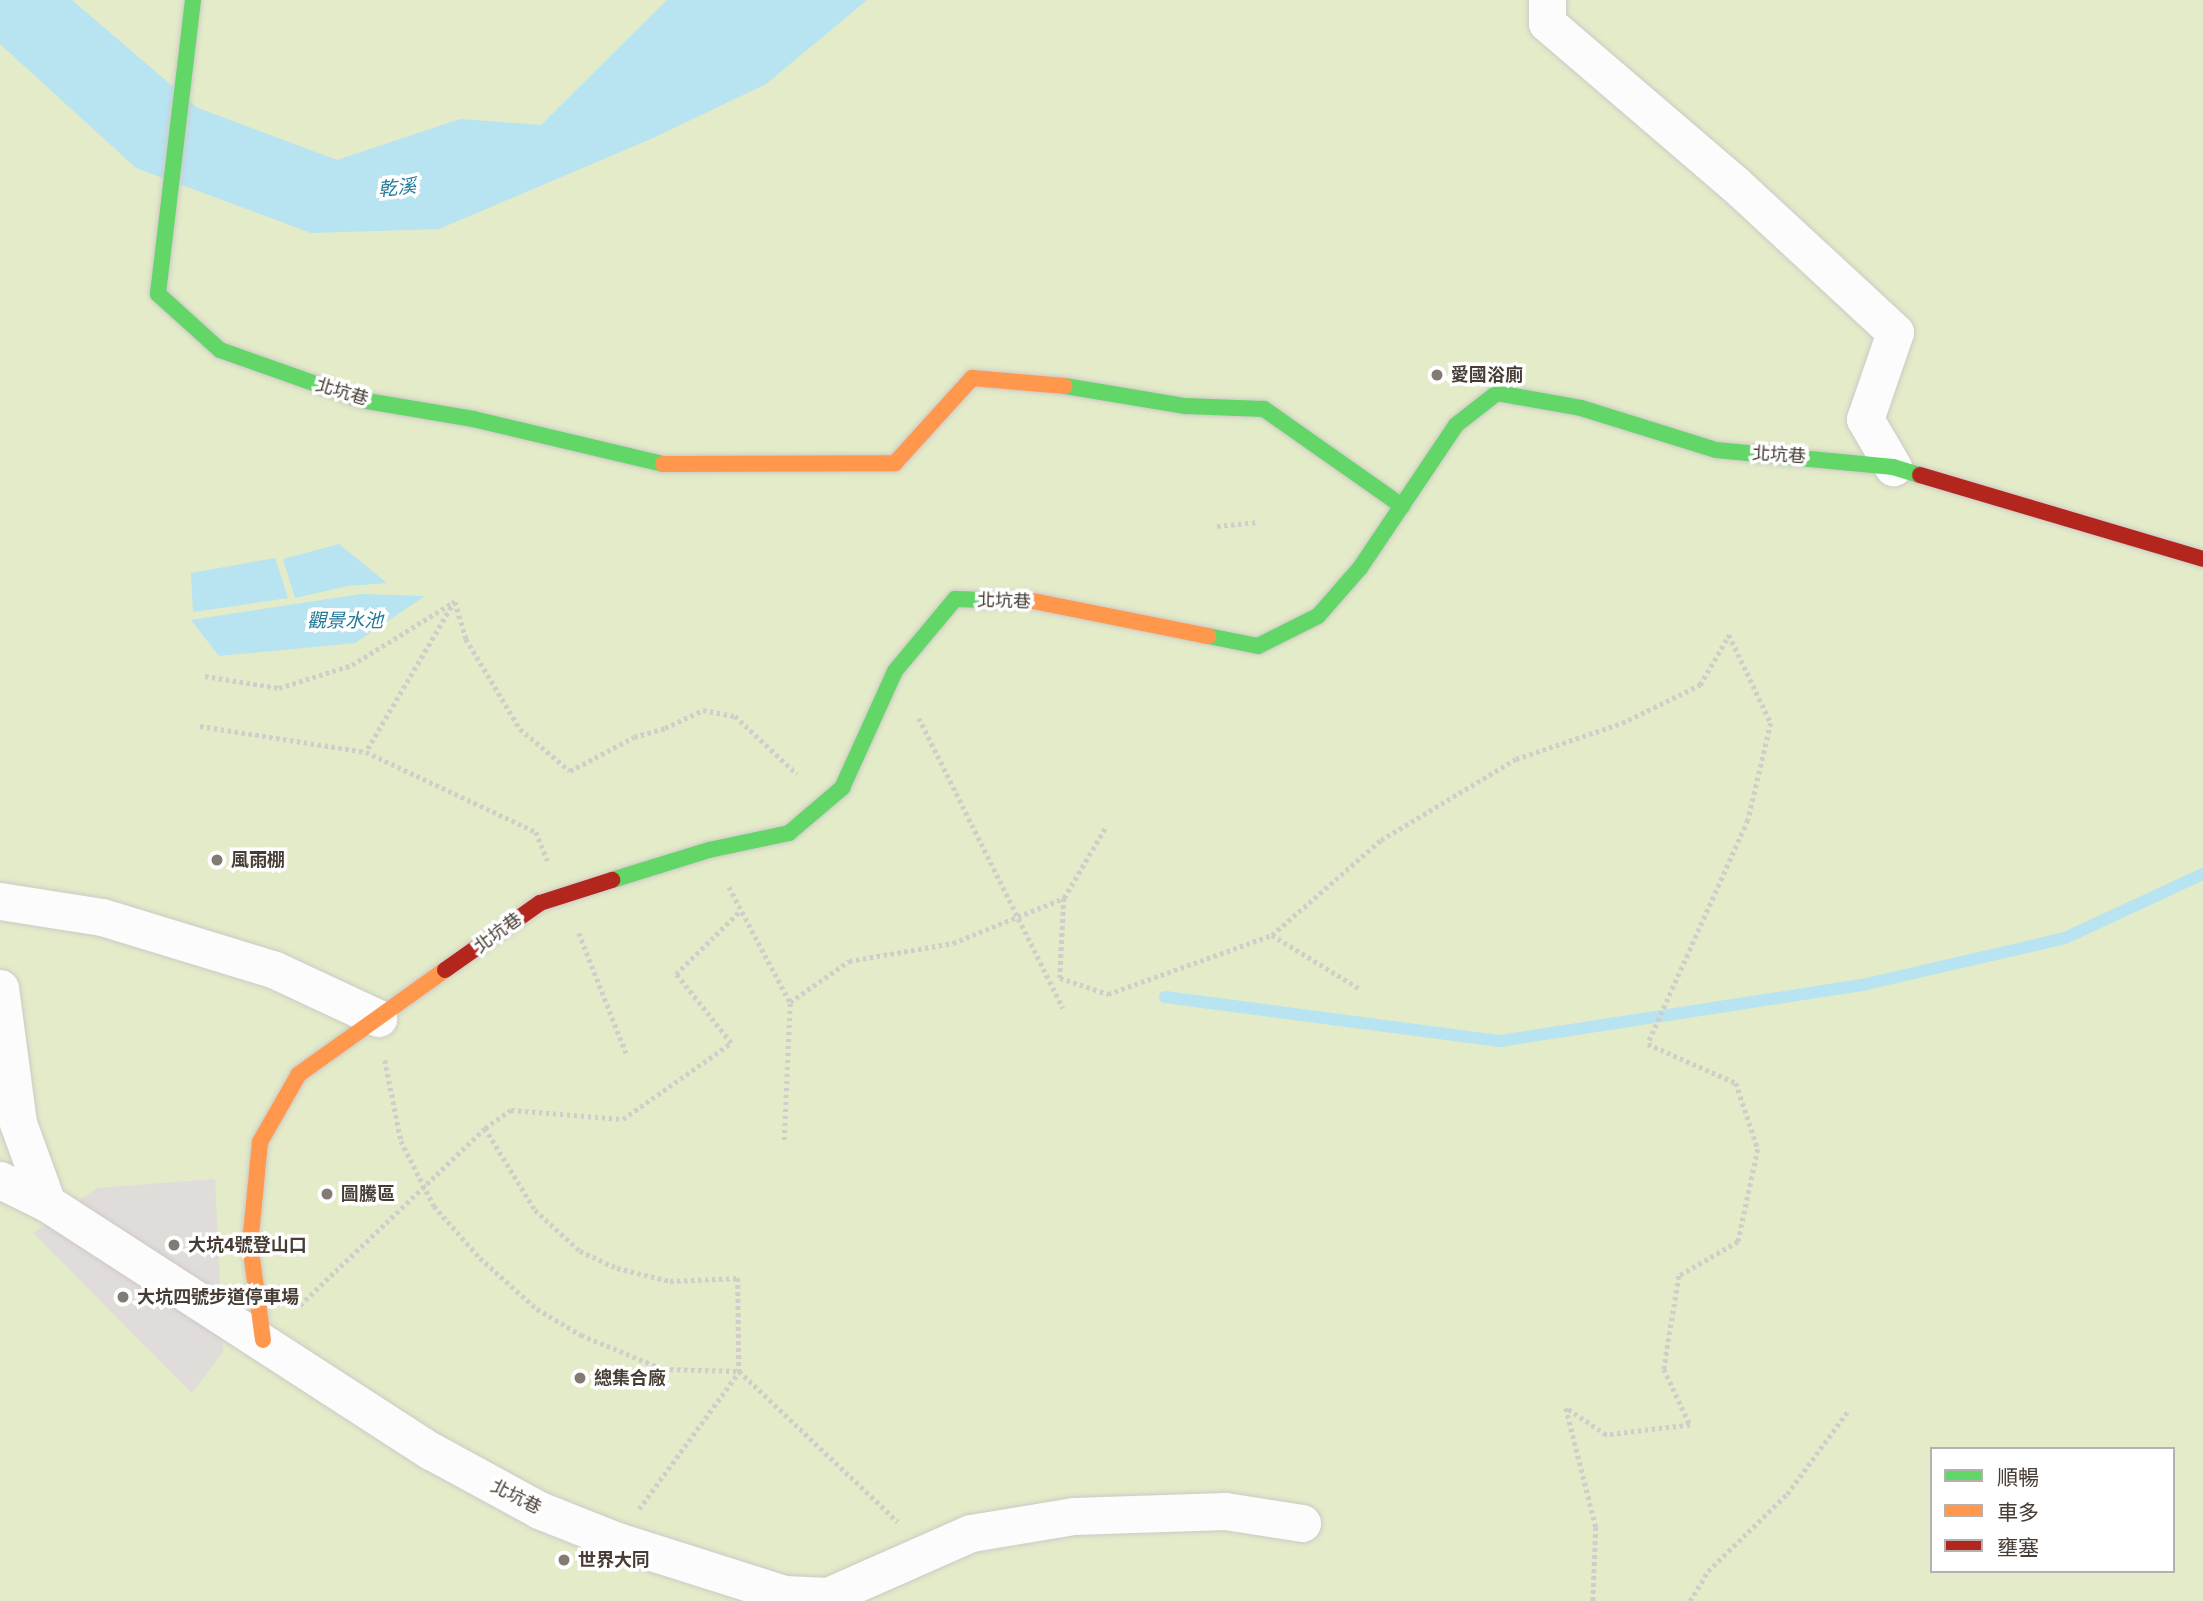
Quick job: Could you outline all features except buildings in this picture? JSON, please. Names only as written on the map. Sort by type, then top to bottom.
[{"type":"street","name":"北坑巷","points":[[193,0],[158,294],[220,350],[361,400],[473,419],[662,464],[895,463],[972,378],[1056,385],[1185,406],[1264,409],[1402,506]]},
{"type":"street","points":[[1547,0],[1547,23],[1735,184],[1895,332],[1865,419],[1893,467]]},
{"type":"street","name":"北坑巷","points":[[1302,1523],[1225,1511],[1074,1516],[971,1533],[828,1596],[788,1598],[618,1541],[539,1510],[431,1451],[264,1340],[250,1244],[260,1142],[299,1074],[540,903],[709,849],[789,833],[842,788],[895,671],[955,600],[1028,600],[1258,646],[1318,615],[1360,568],[1456,425],[1497,393],[1581,408],[1716,450],[1893,467],[2203,559]]},
{"type":"street","points":[[0,901],[102,917],[275,970],[379,1018]]},
{"type":"street","points":[[0,988],[18,1123],[47,1203]]},
{"type":"street","points":[[0,1180],[47,1203],[264,1340]]},
{"type":"path","points":[[1217,526],[1257,522]]},
{"type":"path","points":[[205,676],[279,688],[352,665],[455,601]]},
{"type":"path","points":[[366,751],[455,601]]},
{"type":"path","points":[[455,601],[467,639],[520,729],[570,771],[634,737],[665,728],[703,710],[735,716],[828,800]]},
{"type":"path","points":[[1105,828],[1064,898],[1060,978],[1108,994],[1272,935],[1381,840],[1516,759],[1622,723],[1700,685],[1729,635],[1771,723],[1748,820],[1667,995],[1648,1044],[1736,1083],[1758,1149],[1738,1242],[1679,1276],[1664,1369],[1690,1425],[1606,1435],[1566,1408],[1596,1527],[1593,1601]]},
{"type":"path","points":[[895,671],[1063,1008]]},
{"type":"path","points":[[200,726],[366,751],[536,832],[564,895],[626,1053]]},
{"type":"path","points":[[709,849],[790,1002],[784,1140]]},
{"type":"path","points":[[790,1002],[849,961],[953,943],[1064,898]]},
{"type":"path","points":[[264,1340],[485,1128],[510,1110],[623,1119],[731,1043],[676,974],[741,910]]},
{"type":"path","points":[[1272,935],[1360,989]]},
{"type":"path","points":[[379,1018],[401,1141],[433,1206],[480,1258],[537,1309],[581,1335],[663,1369],[739,1371],[930,1551]]},
{"type":"path","points":[[485,1128],[535,1210],[580,1251],[617,1268],[670,1281],[738,1278],[739,1371],[631,1521]]},
{"type":"path","points":[[1690,1601],[1708,1571],[1787,1494],[1849,1411]]},
{"type":"green space","points":[[0,0],[2203,0],[2203,1601],[0,1601]]},
{"type":"shaded area","points":[[215,1179],[223,1352],[192,1393],[33,1233],[97,1188]]},
{"type":"water","name":"乾溪","points":[[0,0],[72,0],[198,108],[337,160],[460,119],[541,125],[667,0],[867,0],[766,84],[653,138],[439,229],[311,233],[136,168],[0,44]]},
{"type":"water","name":"觀景水池","points":[[339,544],[387,583],[348,586],[295,598],[283,559]]},
{"type":"water","name":"觀景水池","points":[[275,558],[288,598],[193,612],[191,573]]},
{"type":"water","name":"觀景水池","points":[[361,594],[425,596],[355,643],[219,656],[191,620]]},
{"type":"waterway","points":[[1165,997],[1500,1041],[1862,985],[2065,938],[2203,874]]},
{"type":"traffic: fast","points":[[193,0],[158,294],[220,350],[361,400],[473,419],[663,464]]},
{"type":"traffic: fast","points":[[1065,386],[1185,406],[1264,409],[1402,506]]},
{"type":"traffic: fast","points":[[1208,636],[1258,646],[1318,616],[1360,568],[1456,425],[1497,393],[1581,408],[1716,450],[1893,467],[1920,475]]},
{"type":"traffic: fast","points":[[612,880],[709,850],[789,833],[842,788],[895,671],[955,599],[993,600]]},
{"type":"traffic: slow","points":[[663,464],[895,463],[972,378],[1065,386]]},
{"type":"traffic: slow","points":[[993,600],[1028,600],[1208,636]]},
{"type":"traffic: slow","points":[[263,1340],[250,1244],[260,1142],[299,1074],[445,970]]},
{"type":"traffic: jam","points":[[1920,475],[2203,559]]},
{"type":"traffic: jam","points":[[445,970],[540,903],[612,880]]},
{"type":"place","name":"愛國浴廁","points":[[1437,375]]},
{"type":"place","name":"風雨棚","points":[[217,860]]},
{"type":"place","name":"圖騰區","points":[[327,1194]]},
{"type":"place","name":"大坑4號登山口","points":[[174,1245]]},
{"type":"place","name":"大坑四號步道停車場","points":[[123,1297]]},
{"type":"place","name":"總集合廠","points":[[580,1378]]},
{"type":"place","name":"世界大同","points":[[564,1560]]}]
